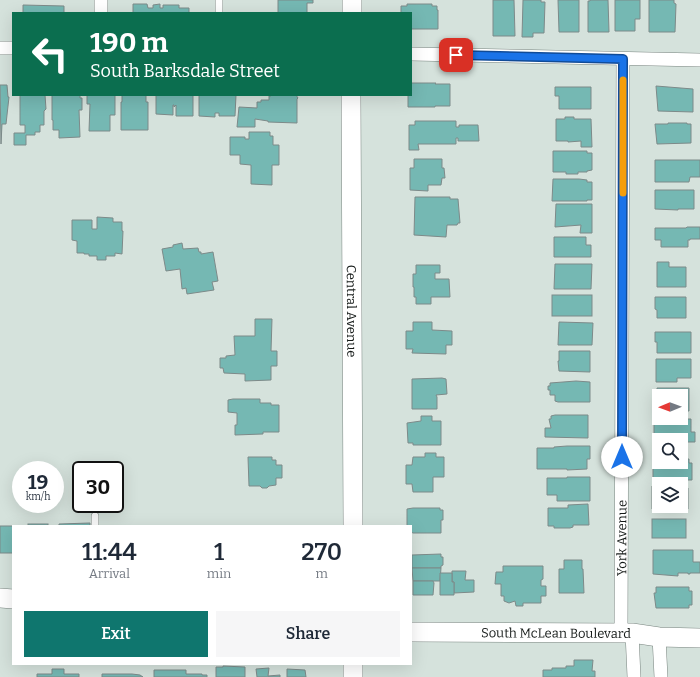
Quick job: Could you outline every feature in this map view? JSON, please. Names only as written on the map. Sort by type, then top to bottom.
[{"type":"main road","points":[[352,0],[352,12]]},
{"type":"main road","name":"Central Avenue","points":[[351,96],[353,525]]},
{"type":"main road","points":[[0,598],[12,599]]},
{"type":"main road","name":"South McLean Boulevard","points":[[412,632],[626,633],[659,637],[700,638]]},
{"type":"main road","points":[[353,665],[353,677]]},
{"type":"street","points":[[100,0],[100,12]]},
{"type":"street","points":[[0,48],[12,48]]},
{"type":"street","points":[[412,54],[700,60]]},
{"type":"street","name":"York Avenue","points":[[623,59],[626,633],[634,677]]},
{"type":"street","points":[[659,637],[661,677]]},
{"type":"lane","points":[[219,0],[219,12]]},
{"type":"lane","points":[[95,516],[95,525]]},
{"type":"building","points":[[278,0],[313,0],[313,3],[307,3],[307,12],[278,12]]},
{"type":"building","points":[[493,0],[514,0],[515,36],[493,36]]},
{"type":"building","points":[[523,0],[541,0],[541,2],[545,2],[544,33],[533,33],[533,37],[522,37]]},
{"type":"building","points":[[558,0],[579,0],[579,32],[559,32]]},
{"type":"building","points":[[608,0],[609,32],[588,32],[588,1]]},
{"type":"building","points":[[615,0],[640,0],[640,19],[635,19],[635,31],[615,31]]},
{"type":"building","points":[[649,0],[674,0],[674,3],[676,4],[675,32],[649,32]]},
{"type":"building","points":[[133,4],[147,4],[148,8],[153,8],[153,5],[160,4],[160,8],[163,8],[163,5],[179,5],[179,8],[189,8],[189,12],[133,12]]},
{"type":"building","points":[[407,4],[432,4],[432,6],[437,6],[438,29],[412,29],[412,12],[401,12],[401,6],[407,6]]},
{"type":"building","points":[[23,5],[64,6],[64,12],[23,12]]},
{"type":"building","points":[[412,83],[450,84],[450,106],[408,107],[408,96],[412,96]]},
{"type":"building","points":[[0,85],[7,85],[9,97],[6,124],[2,124],[1,144]]},
{"type":"building","points":[[656,86],[693,89],[693,112],[658,111]]},
{"type":"building","points":[[555,87],[591,87],[591,109],[559,109],[559,96],[555,96]]},
{"type":"building","points":[[20,96],[45,96],[46,109],[44,111],[44,125],[40,125],[40,132],[35,132],[35,135],[26,135],[26,145],[14,145],[14,133],[25,133],[25,125],[20,125]]},
{"type":"building","points":[[52,96],[80,96],[80,98],[82,98],[82,110],[79,110],[80,137],[59,138],[59,130],[53,130]]},
{"type":"building","points":[[87,96],[115,96],[115,115],[110,115],[110,131],[89,131],[90,104],[87,104]]},
{"type":"building","points":[[122,96],[146,96],[146,102],[148,102],[148,130],[121,130]]},
{"type":"building","points":[[156,96],[193,96],[193,116],[176,116],[176,105],[174,107],[173,105],[173,115],[156,114]]},
{"type":"building","points":[[199,96],[236,96],[235,116],[219,116],[219,113],[215,113],[215,117],[199,116]]},
{"type":"building","points":[[269,96],[297,96],[298,98],[297,123],[268,122],[255,119],[255,127],[237,127],[239,107],[257,108],[257,102],[261,102],[261,100],[269,100]]},
{"type":"building","points":[[565,117],[574,117],[574,119],[591,119],[592,147],[581,147],[581,141],[556,141],[556,119],[565,119]]},
{"type":"building","points":[[415,121],[456,121],[456,127],[459,127],[459,125],[478,125],[479,141],[458,141],[458,138],[456,138],[456,144],[418,144],[419,150],[409,150],[409,125],[415,125]]},
{"type":"building","points":[[655,124],[691,124],[691,143],[657,144]]},
{"type":"building","points":[[249,132],[270,132],[270,136],[273,136],[273,145],[279,145],[279,165],[272,165],[272,185],[251,184],[251,165],[240,164],[240,155],[230,155],[230,137],[245,137],[245,139],[249,139]]},
{"type":"building","points":[[553,151],[587,151],[587,153],[592,153],[592,170],[587,172],[578,172],[578,174],[553,172]]},
{"type":"building","points":[[414,159],[442,159],[442,168],[444,168],[445,178],[442,178],[441,185],[428,185],[428,191],[410,190],[410,168],[414,168]]},
{"type":"building","points":[[655,160],[700,160],[700,177],[690,177],[689,182],[655,182]]},
{"type":"building","points":[[553,179],[579,179],[592,182],[592,200],[552,201]]},
{"type":"building","points":[[655,190],[694,190],[694,209],[655,209]]},
{"type":"building","points":[[415,197],[450,197],[450,199],[458,199],[460,223],[457,225],[447,225],[446,237],[414,235]]},
{"type":"building","points":[[556,204],[592,204],[592,233],[580,233],[581,225],[555,227]]},
{"type":"building","points":[[97,217],[113,218],[113,222],[122,222],[122,254],[115,253],[115,256],[106,256],[106,260],[97,260],[97,256],[77,253],[77,241],[72,240],[72,220],[92,220],[92,229],[97,229]]},
{"type":"building","points":[[700,227],[700,239],[688,240],[688,247],[661,247],[661,240],[655,240],[655,228]]},
{"type":"building","points":[[554,237],[586,237],[586,245],[591,245],[591,257],[554,257]]},
{"type":"building","points":[[182,243],[183,249],[198,248],[201,254],[213,252],[218,281],[212,282],[214,290],[187,294],[186,288],[182,289],[180,269],[166,271],[162,249],[173,247],[173,245]]},
{"type":"building","points":[[657,262],[669,262],[669,267],[686,267],[686,287],[657,287]]},
{"type":"building","points":[[555,264],[592,264],[591,289],[554,289]]},
{"type":"building","points":[[416,265],[440,265],[440,273],[435,273],[435,279],[449,279],[450,297],[431,297],[431,304],[416,304],[416,297],[414,297],[413,287],[413,274],[416,274]]},
{"type":"building","points":[[552,295],[592,295],[592,316],[552,316]]},
{"type":"building","points":[[655,297],[686,297],[686,318],[657,318]]},
{"type":"building","points":[[255,319],[272,319],[271,351],[277,351],[277,366],[271,366],[271,380],[245,381],[245,374],[224,373],[223,368],[220,368],[220,358],[235,355],[234,336],[255,336]]},
{"type":"building","points":[[413,322],[432,322],[432,330],[452,331],[452,345],[446,345],[446,354],[412,353],[413,349],[406,349],[406,331],[413,331]]},
{"type":"building","points":[[559,322],[593,323],[592,345],[558,345]]},
{"type":"building","points":[[655,332],[691,332],[691,353],[657,353]]},
{"type":"building","points":[[559,351],[590,351],[590,372],[559,371]]},
{"type":"building","points":[[656,359],[691,359],[691,378],[677,378],[677,382],[656,382]]},
{"type":"building","points":[[412,379],[446,379],[447,394],[436,395],[437,409],[412,409]]},
{"type":"building","points":[[576,381],[590,382],[590,402],[558,402],[555,401],[555,395],[550,395],[548,386],[550,386],[550,383]]},
{"type":"building","points":[[689,388],[689,411],[688,389],[657,389]]},
{"type":"building","points":[[260,399],[260,403],[279,405],[279,432],[235,435],[237,413],[228,412],[228,400]]},
{"type":"building","points":[[588,415],[588,438],[545,437],[545,428],[551,428],[549,419],[551,419],[551,416]]},
{"type":"building","points":[[421,416],[432,416],[432,421],[441,421],[441,445],[413,445],[413,443],[408,443],[407,423],[421,421]]},
{"type":"building","points":[[688,419],[691,419],[691,432],[695,432],[695,442],[688,442],[688,433],[654,433],[654,425],[688,425]]},
{"type":"building","points":[[590,446],[590,459],[587,459],[587,469],[537,469],[537,448]]},
{"type":"building","points":[[425,453],[436,453],[436,457],[444,457],[444,477],[433,477],[433,492],[413,492],[412,484],[406,484],[406,465],[412,465],[413,457],[425,457]]},
{"type":"building","points":[[248,457],[272,457],[272,460],[276,460],[276,465],[282,465],[282,478],[276,478],[276,485],[269,486],[267,488],[262,488],[260,486],[249,486]]},
{"type":"building","points":[[688,459],[689,463],[692,463],[692,480],[688,480],[688,477],[653,477],[653,469],[688,469]]},
{"type":"building","points":[[590,477],[590,501],[557,501],[557,495],[547,495],[547,478]]},
{"type":"building","points":[[588,504],[589,525],[573,525],[573,527],[570,528],[554,528],[554,526],[548,526],[548,508],[568,508],[568,505]]},
{"type":"building","points":[[440,508],[440,510],[443,510],[441,533],[412,532],[412,525],[407,525],[407,509]]},
{"type":"building","points":[[652,519],[686,519],[686,538],[652,538]]},
{"type":"building","points":[[90,523],[90,525],[59,525]]},
{"type":"building","points":[[28,524],[48,524],[48,525]]},
{"type":"building","points":[[0,526],[12,526],[12,553],[0,553]]},
{"type":"building","points":[[653,550],[693,550],[693,562],[700,562],[700,573],[678,573],[678,576],[653,574]]},
{"type":"building","points":[[441,554],[441,557],[443,557],[443,565],[441,568],[412,568],[412,555]]},
{"type":"building","points":[[564,560],[582,560],[584,593],[559,593],[559,569],[564,569]]},
{"type":"building","points":[[503,566],[543,566],[543,579],[541,580],[541,586],[546,586],[546,596],[541,596],[541,603],[523,603],[523,606],[516,606],[515,601],[509,603],[504,601],[504,596],[501,596],[501,584],[495,584],[496,572],[503,572]]},
{"type":"building","points":[[412,568],[441,568],[440,581],[413,581]]},
{"type":"building","points":[[452,571],[466,571],[465,580],[474,580],[474,592],[454,593]]},
{"type":"building","points":[[440,573],[452,573],[454,595],[440,595]]},
{"type":"building","points":[[413,581],[433,581],[433,595],[413,595]]},
{"type":"building","points":[[656,587],[689,587],[689,591],[692,591],[692,605],[689,605],[689,608],[656,608],[654,593],[656,593]]},
{"type":"building","points":[[574,660],[593,660],[592,671],[595,671],[595,677],[543,677],[543,670],[574,666]]},
{"type":"building","points":[[216,667],[245,667],[245,677],[216,677]]},
{"type":"building","points":[[269,668],[268,676],[280,675],[280,677],[257,677],[256,669]]},
{"type":"building","points":[[52,669],[64,669],[64,674],[79,674],[79,677],[37,677],[37,674],[52,674]]},
{"type":"building","points":[[287,669],[305,670],[306,677],[287,677]]},
{"type":"building","points":[[154,670],[186,670],[186,674],[202,674],[207,675],[207,677],[154,677]]},
{"type":"building","points":[[102,674],[132,674],[143,677],[102,677]]},
{"type":"slow traffic","points":[[623,80],[623,193]]},
{"type":"route","points":[[456,55],[623,59],[622,457]]}]
